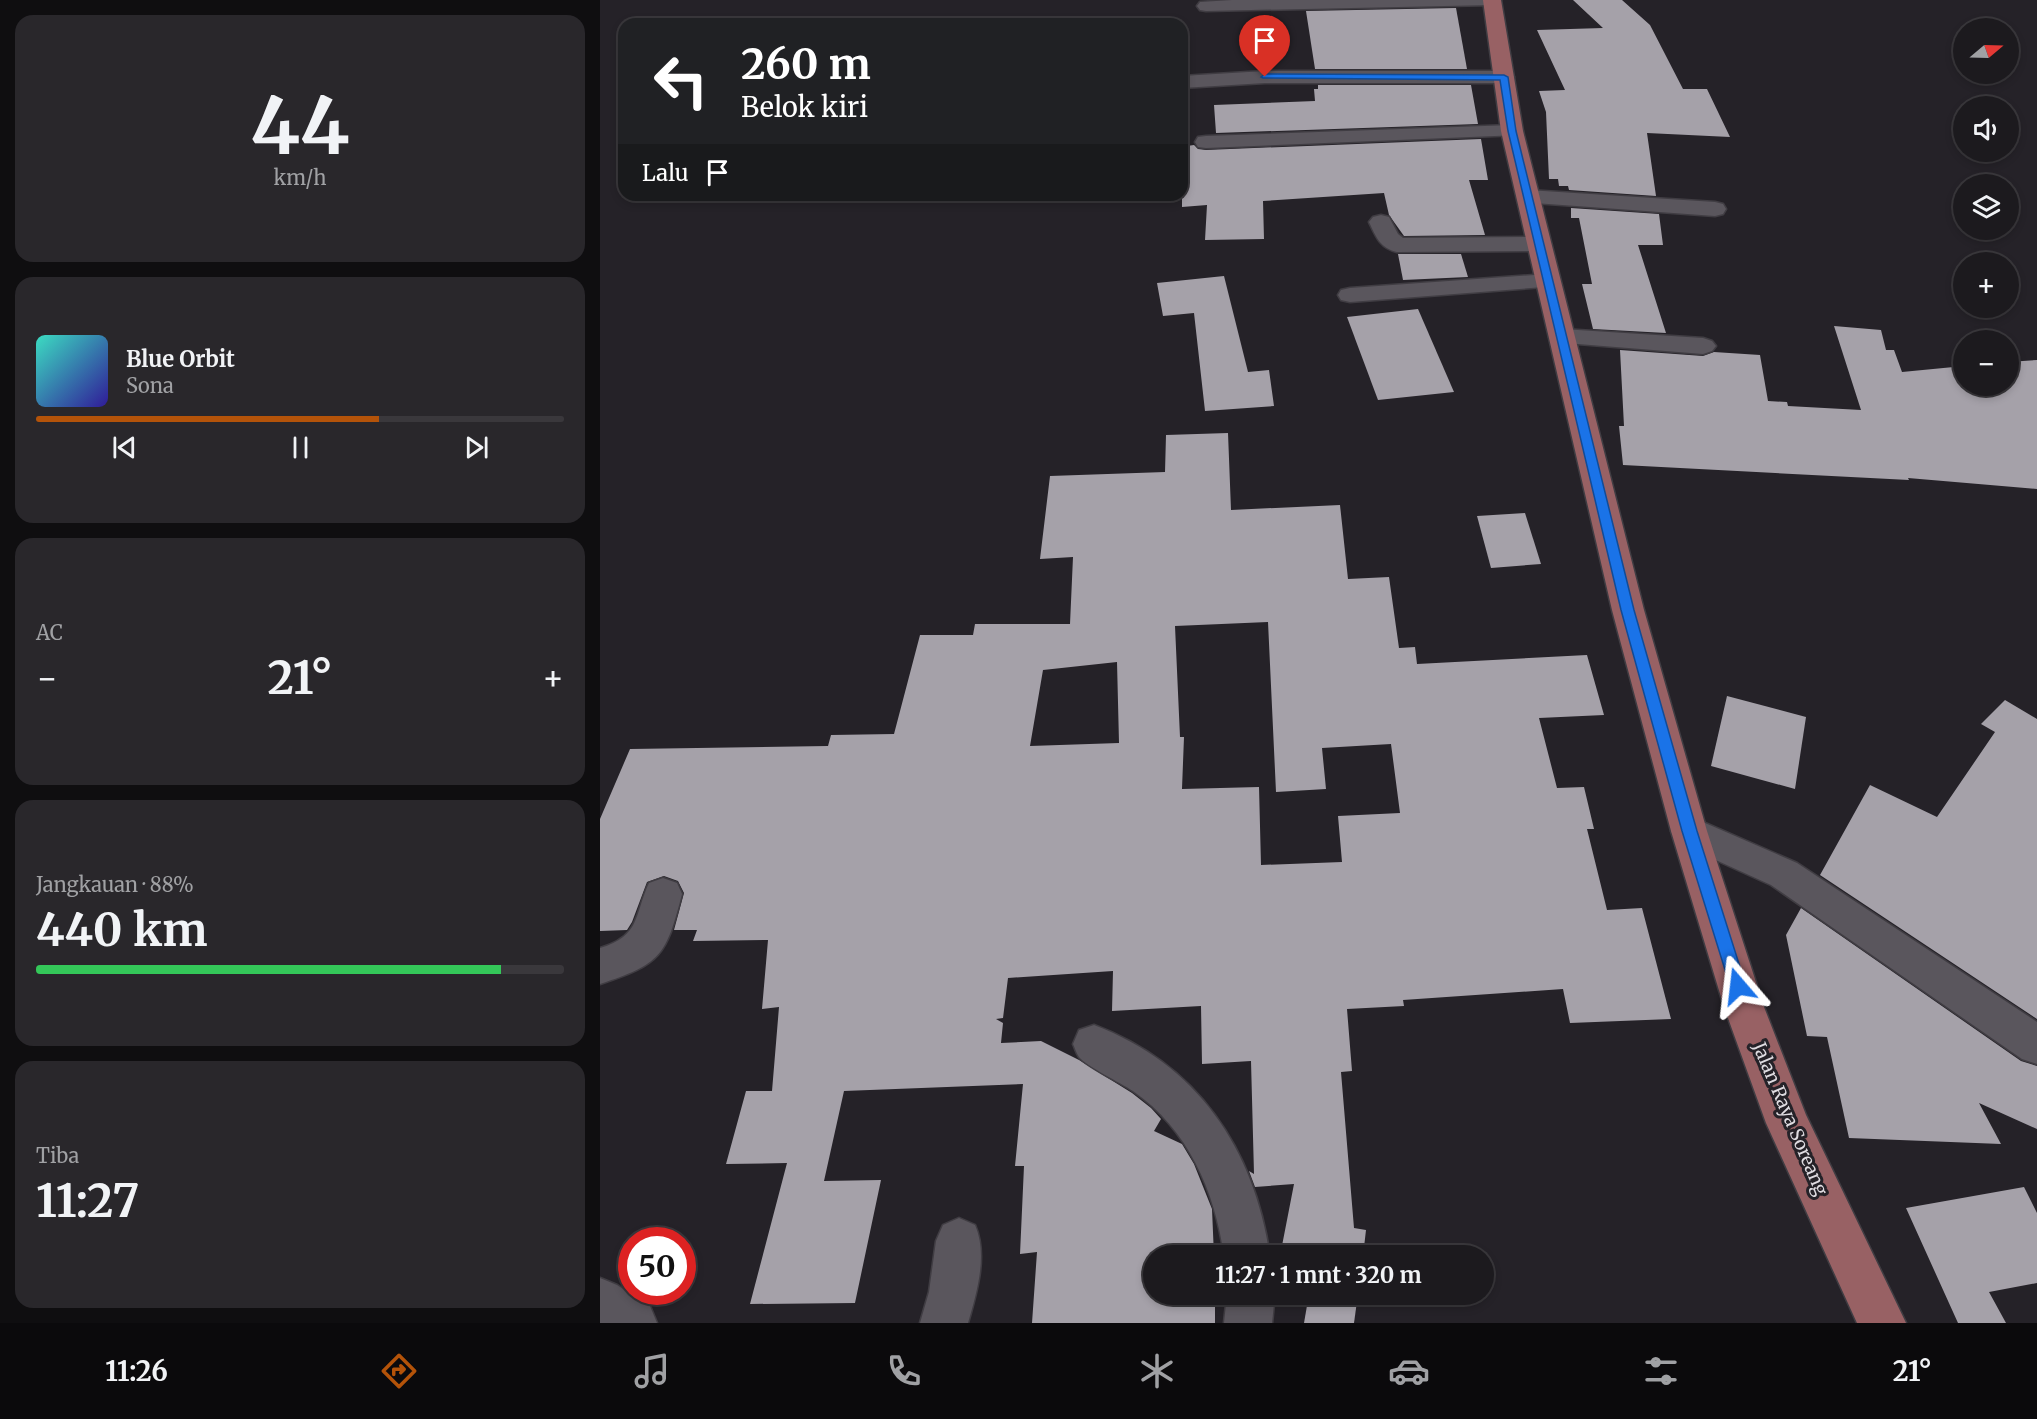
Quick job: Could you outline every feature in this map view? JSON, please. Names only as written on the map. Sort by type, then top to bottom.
[{"type":"main road","name":"Jalan Raya Soreang","points":[[1492,0],[1512,131],[1628,610],[1689,831],[1744,1007],[1788,1123],[1882,1323]]},
{"type":"street","points":[[1206,6],[1492,0]]},
{"type":"street","points":[[1188,82],[1265,77],[1504,77]]},
{"type":"street","points":[[1206,142],[1512,131]]},
{"type":"street","points":[[1528,197],[1715,208]]},
{"type":"street","points":[[1381,222],[1388,238],[1397,245],[1539,244]]},
{"type":"street","points":[[1350,295],[1548,281]]},
{"type":"street","points":[[1562,337],[1703,346]]},
{"type":"street","points":[[1689,831],[1784,874],[2037,1045]]},
{"type":"street","points":[[600,966],[639,952],[655,926],[663,894]]},
{"type":"street","points":[[1094,1044],[1178,1101],[1208,1141],[1226,1177],[1239,1214],[1245,1245]]},
{"type":"street","points":[[944,1323],[953,1292],[959,1241]]},
{"type":"street","points":[[600,1302],[633,1323]]},
{"type":"street","points":[[1248,1323],[1250,1305]]},
{"type":"building","points":[[1573,0],[1622,0],[1650,25],[1683,89],[1707,89],[1730,137],[1647,133],[1656,196],[1569,190],[1568,186],[1559,186],[1558,179],[1549,179],[1546,112],[1539,91],[1565,90],[1537,30],[1603,28]]},
{"type":"building","points":[[1456,8],[1467,69],[1315,69],[1306,11]]},
{"type":"building","points":[[1318,85],[1471,85],[1478,124],[1216,133],[1214,105],[1315,101],[1314,89],[1318,89]]},
{"type":"building","points":[[1481,139],[1488,180],[1469,180],[1485,235],[1404,236],[1389,215],[1384,193],[1263,201],[1264,239],[1205,240],[1207,205],[1182,207],[1182,201],[1188,201],[1188,146],[1194,145],[1198,149]]},
{"type":"building","points":[[1571,208],[1659,214],[1663,245],[1638,245],[1666,333],[1593,329],[1582,284],[1592,284],[1579,218],[1571,218]]},
{"type":"building","points":[[1398,254],[1461,254],[1468,277],[1403,280]]},
{"type":"building","points":[[1224,276],[1248,372],[1269,370],[1274,406],[1205,411],[1194,313],[1163,316],[1157,283]]},
{"type":"building","points":[[1418,309],[1454,392],[1378,400],[1347,317]]},
{"type":"building","points":[[1834,326],[1881,330],[1886,350],[1894,350],[1902,372],[1953,367],[1953,396],[2019,396],[2019,361],[2037,360],[2037,489],[1908,478],[1909,480],[1623,465],[1619,426],[1624,426],[1620,350],[1703,356],[1714,352],[1760,355],[1768,401],[1787,402],[1788,406],[1861,410]]},
{"type":"building","points":[[1228,433],[1231,510],[1340,505],[1348,579],[1389,577],[1399,648],[1415,647],[1417,664],[1587,655],[1604,715],[1539,718],[1557,788],[1584,787],[1594,829],[1587,829],[1607,910],[1642,908],[1671,1019],[1570,1023],[1563,989],[1403,1000],[1404,1006],[1347,1009],[1352,1071],[1341,1072],[1354,1228],[1366,1230],[1364,1245],[1282,1245],[1294,1184],[1255,1187],[1249,1171],[1254,1174],[1251,1061],[1202,1064],[1201,1006],[1112,1011],[1113,971],[1008,978],[1003,1018],[996,1019],[1003,1023],[1001,1043],[1041,1041],[1079,1060],[1132,1093],[1161,1119],[1154,1131],[1182,1144],[1194,1164],[1212,1209],[1214,1245],[1143,1245],[1143,1305],[1215,1305],[1215,1323],[1032,1323],[1037,1252],[1020,1254],[1024,1166],[1015,1166],[1023,1084],[844,1091],[824,1181],[881,1180],[855,1303],[750,1304],[787,1163],[726,1164],[746,1091],[772,1091],[779,1007],[762,1009],[768,940],[693,941],[697,930],[674,930],[684,893],[678,881],[664,876],[647,882],[627,930],[600,931],[600,819],[630,749],[828,746],[831,735],[894,734],[920,635],[973,635],[975,624],[1070,624],[1073,557],[1040,559],[1050,476],[1165,472],[1166,435]],"holes":[[[1268,622],[1276,792],[1326,789],[1322,748],[1391,744],[1400,813],[1338,816],[1342,862],[1261,865],[1259,787],[1182,789],[1184,737],[1180,737],[1175,626]],[[1117,662],[1119,743],[1030,746],[1043,670]]]},
{"type":"building","points":[[1525,513],[1541,564],[1491,568],[1477,516]]},
{"type":"building","points":[[1727,696],[1806,717],[1795,789],[1711,766]]},
{"type":"building","points":[[2005,700],[2037,719],[2037,1019],[1820,875],[1870,785],[1937,817],[1995,732],[1981,724]]},
{"type":"building","points":[[1801,908],[2021,1061],[2037,1066],[2037,1129],[1979,1103],[2001,1144],[1849,1138],[1827,1037],[1807,1036],[1786,935]]},
{"type":"building","points":[[2024,1187],[2037,1213],[2037,1283],[1989,1292],[2006,1323],[1958,1323],[1906,1208]]},
{"type":"building","points":[[1307,1305],[1356,1305],[1354,1323],[1304,1323]]},
{"type":"route","points":[[1265,77],[1504,77],[1512,131],[1628,610],[1689,831],[1738,986]]}]
